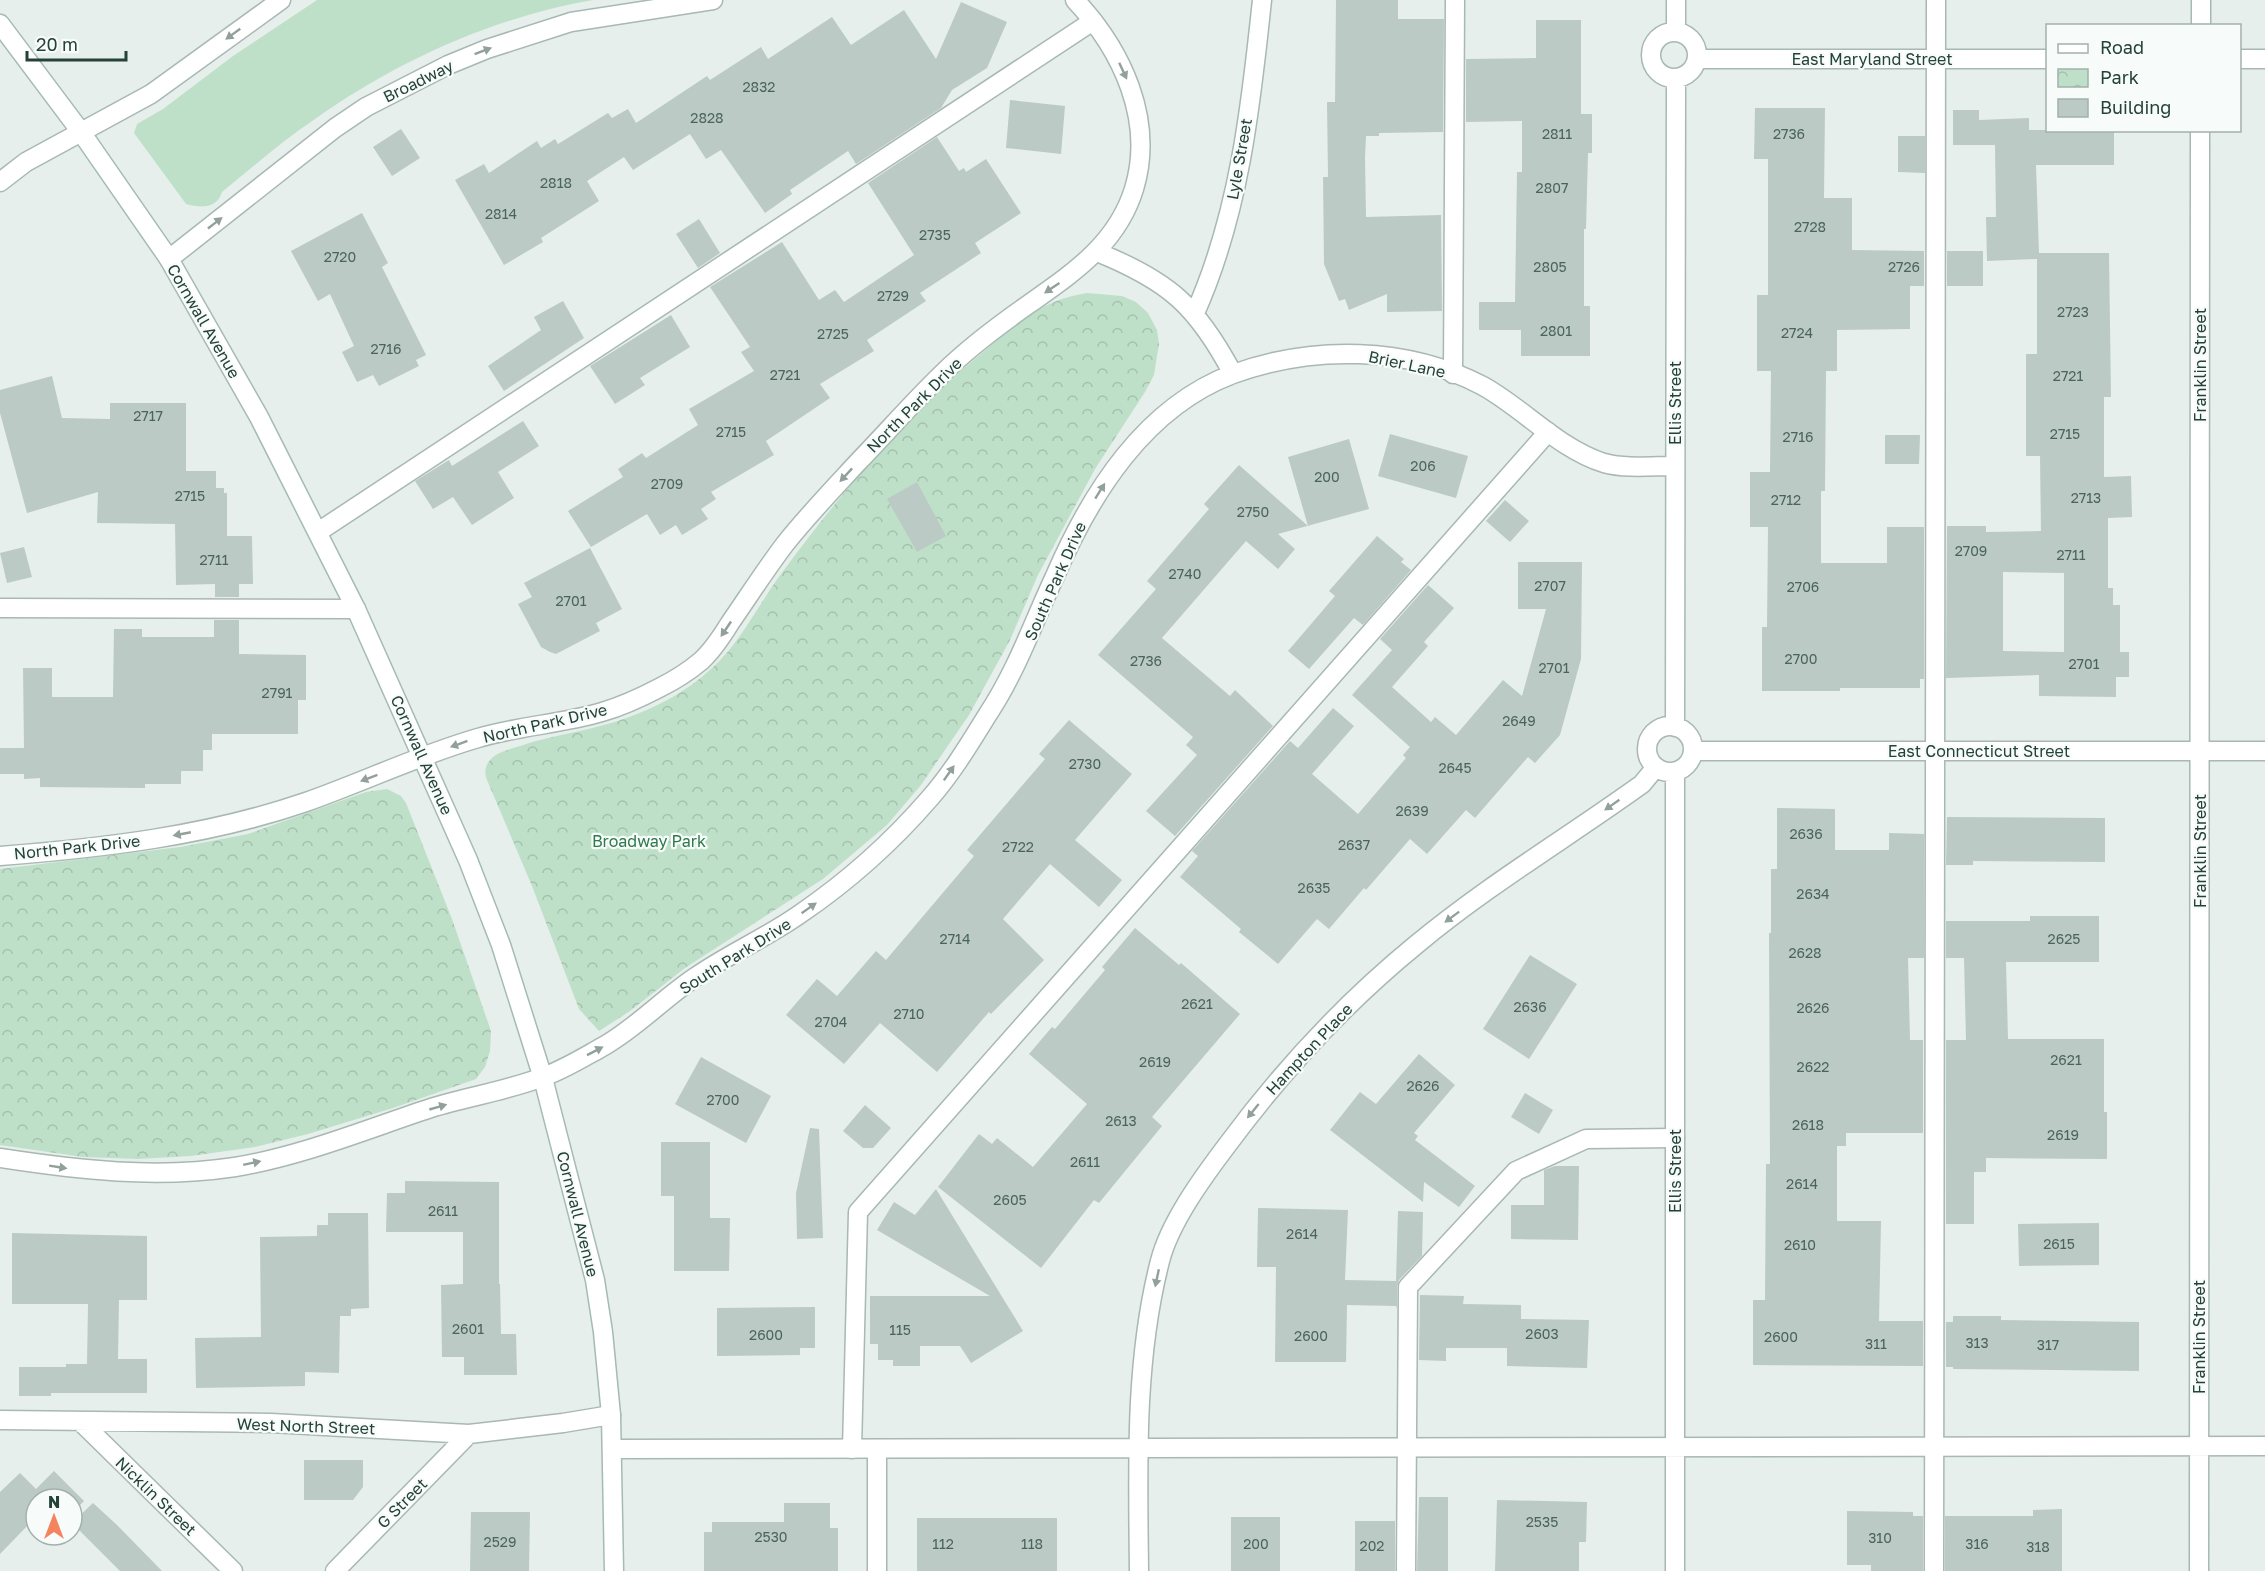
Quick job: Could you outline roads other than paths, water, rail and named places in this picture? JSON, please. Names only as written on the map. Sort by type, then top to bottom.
[{"type":"street","name":"Broadway","points":[[169,259],[335,128],[366,107],[448,65],[528,35],[571,22],[713,0]]},
{"type":"street","name":"North Park Drive","points":[[0,856],[78,850],[178,835],[238,822],[305,802],[423,757],[502,731],[600,712],[642,696],[686,672],[702,660],[793,535],[936,380],[985,337],[1068,278],[1097,252],[1116,228],[1126,209],[1137,177],[1141,144],[1138,117],[1132,91],[1121,64],[1094,21],[1075,0]]},
{"type":"street","name":"Lyle Street","points":[[1196,313],[1220,252],[1238,174],[1262,0]]},
{"type":"street","points":[[1453,374],[1455,0]]},
{"type":"street","points":[[1676,0],[1676,32]]},
{"type":"street","points":[[1934,1571],[1936,0]]},
{"type":"street","points":[[2200,24],[2201,0]]},
{"type":"street","points":[[0,182],[26,162],[151,94],[268,3]]},
{"type":"street","points":[[318,532],[1094,21]]},
{"type":"street","name":"Cornwall Avenue","points":[[0,24],[81,132],[169,259],[259,417],[356,609],[468,860],[501,945],[543,1078],[595,1280],[603,1332],[611,1415],[614,1571]]},
{"type":"street","points":[[1676,32],[1685,35],[1694,43],[1697,59],[1690,72],[1676,78],[1664,76],[1658,72],[1651,59],[1651,51],[1664,34],[1676,32]]},
{"type":"street","name":"East Maryland Street","points":[[1697,59],[2046,59]]},
{"type":"street","points":[[2241,59],[2265,59]]},
{"type":"street","name":"Ellis Street","points":[[1675,727],[1676,78]]},
{"type":"street","name":"Franklin Street","points":[[2199,1571],[2200,132]]},
{"type":"street","points":[[1097,252],[1126,263],[1153,278],[1196,313],[1233,374]]},
{"type":"street","name":"Brier Lane","points":[[1233,374],[1316,355],[1357,353],[1390,357],[1453,374],[1490,391],[1548,432],[1588,457],[1606,464],[1675,466]]},
{"type":"street","name":"South Park Drive","points":[[0,1158],[71,1169],[140,1173],[188,1172],[235,1167],[303,1151],[435,1107],[543,1078],[608,1044],[694,978],[818,901],[901,830],[933,794],[992,709],[1026,646],[1054,576],[1079,525],[1105,482],[1137,441],[1169,410],[1191,394],[1233,374]]},
{"type":"street","points":[[852,1449],[858,1212],[1548,432]]},
{"type":"street","points":[[0,608],[356,609]]},
{"type":"street","points":[[1664,727],[1675,727],[1686,732],[1693,751],[1691,760],[1686,766],[1675,772],[1665,772],[1656,767],[1649,758],[1648,743],[1658,730],[1664,727]]},
{"type":"street","name":"East Connecticut Street","points":[[1693,751],[2265,752]]},
{"type":"street","name":"Hampton Place","points":[[1139,1571],[1138,1448],[1140,1395],[1147,1326],[1161,1259],[1180,1216],[1207,1172],[1254,1109],[1359,995],[1417,944],[1481,895],[1642,784],[1656,767]]},
{"type":"street","name":"Ellis Street","points":[[1675,772],[1675,1571]]},
{"type":"street","points":[[1406,1571],[1408,1287],[1516,1172],[1586,1138],[1675,1138]]},
{"type":"street","name":"West North Street","points":[[0,1420],[271,1424],[470,1434],[563,1424],[611,1415]]},
{"type":"street","name":"Nicklin Street","points":[[80,1421],[233,1571]]},
{"type":"street","name":"G Street","points":[[335,1571],[470,1434]]},
{"type":"street","points":[[612,1449],[2265,1446]]},
{"type":"street","points":[[877,1571],[878,1449]]},
{"type":"park label","name":"Broadway Park","points":[[649,841]]}]
